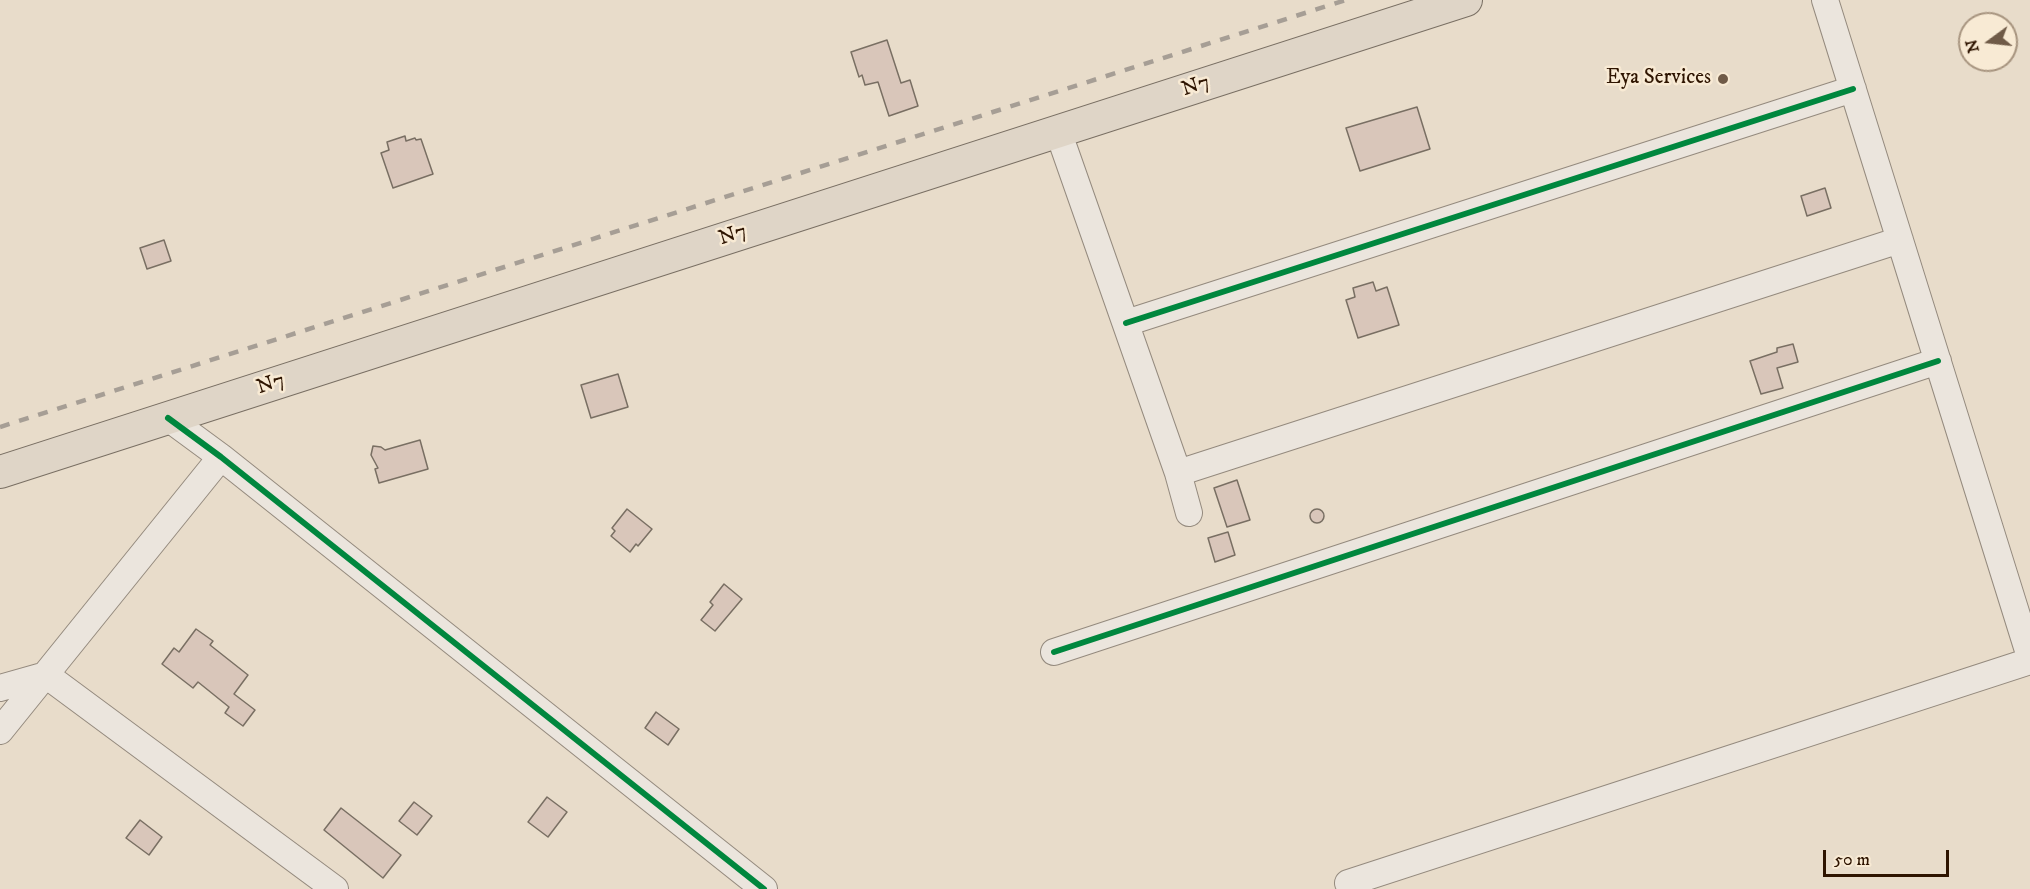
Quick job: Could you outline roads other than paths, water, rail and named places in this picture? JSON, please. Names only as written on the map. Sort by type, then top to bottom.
[{"type":"main road","name":"N7","points":[[0,472],[1466,0]]},
{"type":"street","points":[[1348,883],[2030,659],[1825,0]]},
{"type":"street","points":[[1126,323],[1853,89]]},
{"type":"street","points":[[1058,131],[1178,473],[1189,513]]},
{"type":"street","points":[[1178,473],[1900,240]]},
{"type":"street","points":[[1054,652],[1938,361]]},
{"type":"street","points":[[168,418],[221,457],[764,889]]},
{"type":"street","points":[[0,731],[221,457]]},
{"type":"street","points":[[0,688],[46,675]]},
{"type":"street","points":[[46,675],[335,889]]},
{"type":"railway","points":[[0,427],[1346,0]]},
{"type":"place","name":"Eya Services","points":[[1723,79]]}]
